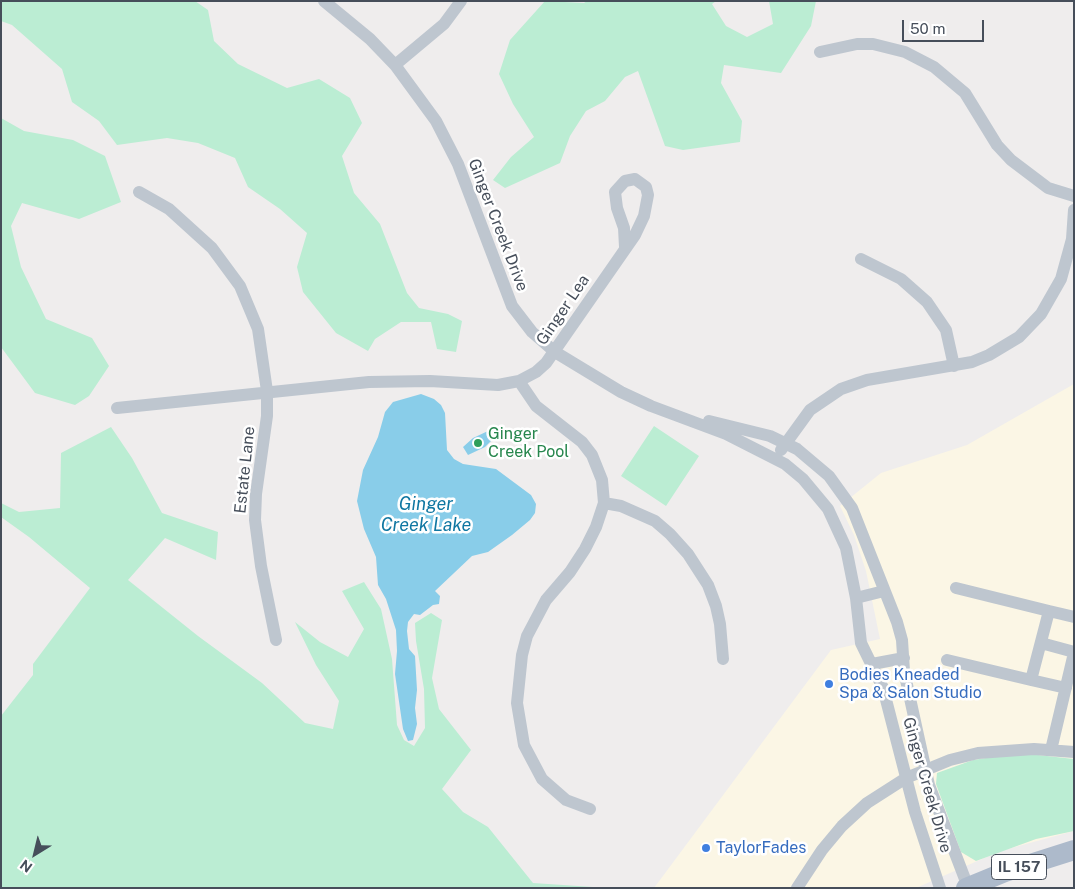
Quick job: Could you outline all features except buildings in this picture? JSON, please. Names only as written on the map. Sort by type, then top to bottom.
[{"type":"main road","name":"IL 157","points":[[967,887],[1005,872],[1074,850]]},
{"type":"street","name":"Ginger Creek Drive","points":[[324,1],[370,39],[394,65],[436,121],[458,164],[512,306],[532,332],[555,352],[621,392],[726,434],[775,458],[803,479],[828,509],[846,548],[856,598],[861,643],[883,688],[906,778],[940,888]]},
{"type":"street","points":[[394,65],[444,24],[461,1]]},
{"type":"street","points":[[820,52],[857,44],[873,44],[905,52],[934,68],[964,93],[997,145],[1011,160],[1048,188],[1074,196]]},
{"type":"street","name":"Ginger Lea","points":[[518,381],[536,372],[555,352],[638,229],[648,200],[646,187],[635,180],[625,181],[615,192],[617,208],[624,228],[625,247]]},
{"type":"street","name":"Estate Lane","points":[[139,192],[164,205],[197,233],[226,264],[240,286],[258,329],[267,391],[264,448],[256,494],[255,520],[260,566],[276,640]]},
{"type":"street","points":[[775,458],[810,410],[841,389],[866,380],[954,366],[989,356],[1005,347],[1030,327],[1052,297],[1071,257],[1074,210]]},
{"type":"street","points":[[861,258],[901,279],[927,302],[946,330],[954,366]]},
{"type":"street","points":[[117,408],[388,380],[498,385],[518,381],[536,406],[572,432],[592,455],[602,480],[604,503],[585,549],[570,572],[546,600],[533,622],[522,655],[517,703],[524,745],[542,779],[548,787],[566,800],[590,809]]},
{"type":"street","name":"Ginger Creek Drive","points":[[679,416],[737,427],[770,436],[785,443],[814,462],[843,493],[860,524],[897,622],[904,658],[904,672],[925,769],[967,887]]},
{"type":"street","points":[[604,503],[621,506],[655,521],[688,554],[708,585],[716,606],[720,624],[723,659]]},
{"type":"street","points":[[956,588],[1074,617]]},
{"type":"street","points":[[856,598],[884,591]]},
{"type":"street","points":[[1031,680],[1049,610]]},
{"type":"street","points":[[1041,643],[1074,652],[1051,750]]},
{"type":"street","points":[[872,664],[904,658]]},
{"type":"street","points":[[947,660],[1066,688]]},
{"type":"street","points":[[797,888],[822,850],[842,826],[867,803],[906,778],[925,769],[978,753],[1008,750],[1073,750]]},
{"type":"shaded area","points":[[1074,384],[1074,831],[1000,851],[916,888],[654,888],[831,650],[880,639],[866,571],[854,535],[840,506],[881,473],[967,445]]},
{"type":"green space","points":[[1,1],[195,1],[208,10],[214,41],[238,64],[287,88],[319,79],[350,98],[362,123],[342,156],[354,193],[380,224],[407,293],[419,308],[448,314],[462,321],[456,352],[437,349],[431,322],[401,322],[375,339],[368,351],[336,333],[303,292],[297,267],[307,233],[280,209],[248,187],[235,158],[198,143],[167,138],[117,145],[99,121],[72,102],[62,69],[12,25],[1,21]]},
{"type":"green space","points":[[545,1],[584,3],[587,1],[716,1],[712,4],[726,26],[747,37],[773,24],[769,1],[816,1],[811,26],[781,73],[724,65],[721,83],[742,121],[740,142],[683,150],[665,146],[638,71],[625,77],[605,101],[586,111],[570,136],[560,163],[505,188],[493,180],[511,157],[534,137],[513,104],[499,74],[510,40]]},
{"type":"green space","points":[[1,118],[24,131],[73,140],[105,156],[121,202],[79,219],[22,203],[11,226],[21,267],[46,319],[92,338],[109,366],[89,396],[75,405],[35,393],[1,347]]},
{"type":"green space","points":[[654,426],[699,456],[666,506],[621,476]]},
{"type":"green space","points":[[111,427],[132,458],[162,513],[218,532],[216,560],[165,538],[128,580],[198,636],[262,683],[305,723],[333,729],[339,701],[316,665],[295,622],[320,642],[348,657],[364,629],[342,591],[364,582],[381,609],[392,659],[397,725],[404,740],[414,746],[425,728],[424,689],[415,623],[431,613],[442,620],[432,678],[439,709],[471,750],[442,789],[463,812],[488,827],[533,883],[608,888],[1,888],[1,716],[33,675],[33,664],[90,588],[29,537],[1,517],[1,503],[19,512],[60,508],[61,453]]},
{"type":"green space","points":[[1005,755],[1038,755],[1074,759],[1074,831],[1036,839],[976,861],[961,852],[936,784],[937,773],[973,760]]},
{"type":"water","name":"Ginger Creek Lake","points":[[421,394],[434,399],[441,405],[445,413],[447,450],[454,459],[463,464],[496,469],[531,495],[536,504],[535,513],[530,520],[488,552],[472,556],[435,591],[440,596],[439,604],[433,605],[420,615],[414,614],[408,622],[409,649],[415,656],[417,690],[415,708],[417,724],[413,740],[408,741],[403,729],[395,674],[396,630],[386,599],[378,585],[376,557],[364,529],[357,501],[363,470],[378,437],[385,412],[393,402]]},
{"type":"water","name":"Ginger Creek Pool","points":[[488,431],[493,439],[485,447],[468,455],[463,447],[473,438]]},
{"type":"place","name":"Ginger Creek Pool","points":[[478,443]]},
{"type":"place","name":"Bodies Kneaded Spa & Salon Studio","points":[[829,684]]},
{"type":"place","name":"TaylorFades","points":[[706,848]]}]
